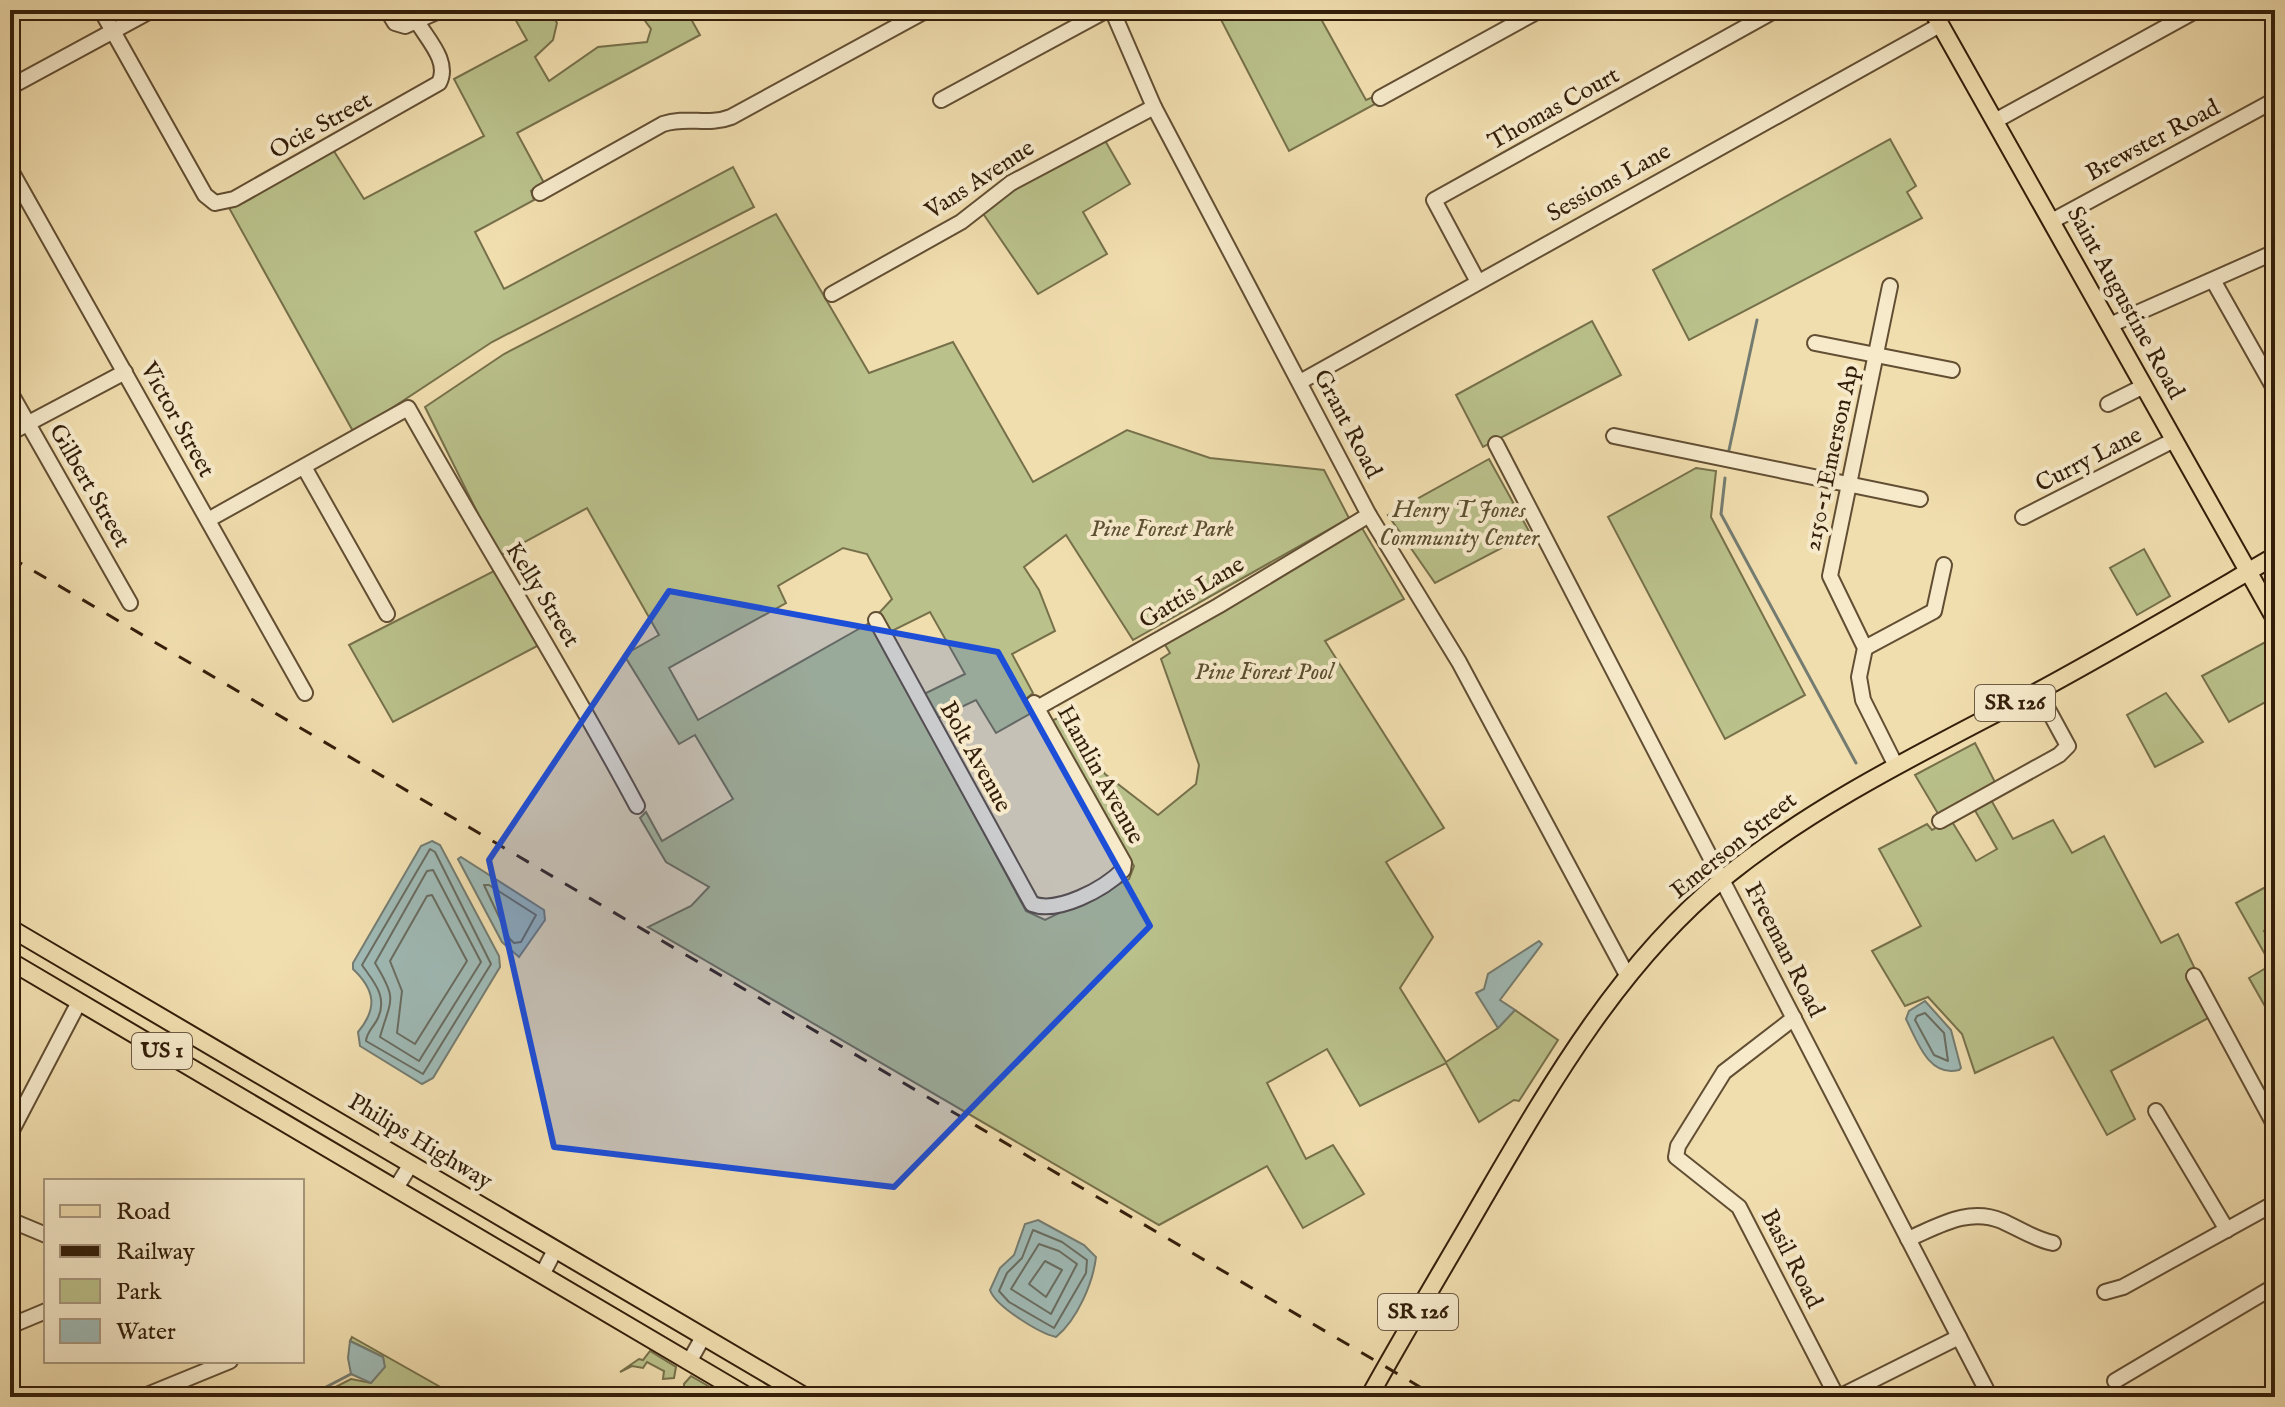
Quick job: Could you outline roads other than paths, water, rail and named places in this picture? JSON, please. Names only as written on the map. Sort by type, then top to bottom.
[{"type":"main road","name":"Saint Augustine Road","points":[[1937,14],[2275,619]]},
{"type":"main road","name":"Emerson Street","points":[[1369,1397],[1535,1111],[1587,1031],[1628,977],[1723,879],[1813,813],[2038,691],[2275,556]]},
{"type":"main road","name":"Philips Highway","points":[[10,928],[806,1397]]},
{"type":"main road","name":"US 1","points":[[10,961],[749,1397]]},
{"type":"street","points":[[101,10],[113,32]]},
{"type":"street","points":[[10,87],[152,10]]},
{"type":"street","points":[[387,10],[399,25],[418,23],[441,10]]},
{"type":"street","points":[[540,193],[663,124],[682,120],[717,123],[732,117],[927,10]]},
{"type":"street","points":[[941,100],[1110,10]]},
{"type":"street","name":"Grant Road","points":[[1110,10],[1154,107],[1369,515],[1459,662],[1628,977]]},
{"type":"street","points":[[1380,98],[1540,10]]},
{"type":"street","name":"Thomas Court","points":[[1478,282],[1434,200],[1776,10]]},
{"type":"street","points":[[1995,121],[2197,10]]},
{"type":"street","name":"Sessions Lane","points":[[1300,382],[1478,282],[1937,14]]},
{"type":"street","name":"Ocie Street","points":[[113,32],[205,195],[215,203],[234,199],[433,88],[443,76],[441,61],[418,23]]},
{"type":"street","name":"Brewster Road","points":[[2052,221],[2275,100]]},
{"type":"street","name":"Vans Avenue","points":[[832,294],[961,222],[1011,183],[1154,107]]},
{"type":"street","name":"Victor Street","points":[[10,169],[305,693]]},
{"type":"street","points":[[2110,325],[2214,282],[2275,252]]},
{"type":"street","points":[[2214,282],[2275,390]]},
{"type":"street","name":"2150-1 Emerson Ap","points":[[1865,648],[1830,576],[1890,286]]},
{"type":"street","points":[[1815,343],[1952,370]]},
{"type":"street","points":[[10,433],[125,372]]},
{"type":"street","points":[[2108,404],[2144,386]]},
{"type":"street","name":"Gilbert Street","points":[[10,392],[130,603]]},
{"type":"street","name":"Kelly Street","points":[[304,467],[408,408],[492,558],[573,686],[637,806]]},
{"type":"street","points":[[1614,436],[1920,499]]},
{"type":"street","name":"Curry Lane","points":[[2023,517],[2174,440]]},
{"type":"street","name":"Freeman Road","points":[[1496,444],[1987,1391]]},
{"type":"street","points":[[208,520],[304,467],[387,614]]},
{"type":"street","name":"Gattis Lane","points":[[1035,705],[1218,606],[1369,515]]},
{"type":"street","points":[[1896,766],[1859,687],[1865,648],[1934,611],[1944,565]]},
{"type":"street","name":"Bolt Avenue","points":[[876,620],[1032,904],[1043,909],[1055,908],[1115,878],[1123,870]]},
{"type":"street","points":[[1940,821],[2059,755],[2068,746],[2038,691]]},
{"type":"street","name":"Hamlin Avenue","points":[[1035,705],[1124,863],[1123,870]]},
{"type":"street","points":[[2194,976],[2275,1126]]},
{"type":"street","points":[[10,1134],[79,1002]]},
{"type":"street","name":"Basil Road","points":[[1794,1018],[1724,1072],[1678,1146],[1679,1163],[1739,1207],[1838,1397]]},
{"type":"street","points":[[2156,1111],[2227,1230]]},
{"type":"street","points":[[396,1188],[411,1164]]},
{"type":"street","points":[[2105,1292],[2123,1287],[2275,1203]]},
{"type":"street","points":[[1908,1239],[1958,1218],[1980,1214],[2038,1240],[2053,1243]]},
{"type":"street","points":[[10,1220],[44,1234]]},
{"type":"street","points":[[542,1275],[555,1250]]},
{"type":"street","points":[[2115,1381],[2275,1286]]},
{"type":"street","points":[[10,1326],[44,1312]]},
{"type":"street","points":[[689,1362],[703,1337]]},
{"type":"street","points":[[1838,1397],[1959,1337]]},
{"type":"street","points":[[142,1397],[208,1365]]},
{"type":"water","points":[[432,841],[440,845],[499,956],[500,967],[433,1078],[422,1084],[360,1046],[358,1032],[369,1015],[371,999],[366,984],[353,969],[353,963],[421,846]]},
{"type":"water","points":[[461,857],[544,910],[545,920],[519,957],[502,942],[458,859]]},
{"type":"water","points":[[1539,941],[1542,944],[1500,1000],[1515,1010],[1498,1028],[1476,993],[1484,989],[1488,974]]},
{"type":"water","points":[[1925,1001],[1951,1030],[1959,1070],[1949,1071],[1932,1063],[1925,1056],[1906,1019],[1909,1011]]},
{"type":"water","points":[[1038,1220],[1084,1245],[1096,1257],[1083,1300],[1071,1321],[1056,1337],[1018,1318],[1000,1304],[990,1290],[1000,1268],[1014,1255],[1025,1224]]},
{"type":"water","points":[[350,1341],[383,1357],[385,1367],[371,1383],[351,1374],[348,1358]]},
{"type":"waterway","points":[[1729,450],[1757,320]]},
{"type":"waterway","points":[[1725,478],[1721,514],[1856,763]]},
{"type":"waterway","points":[[307,1397],[351,1374]]},
{"type":"railway","points":[[10,557],[1437,1397]]},
{"type":"park label","name":"Henry T Jones Community Center","points":[[1459,524]]},
{"type":"park label","name":"Pine Forest Park","points":[[1162,529]]},
{"type":"park label","name":"Pine Forest Pool","points":[[1264,672]]}]
